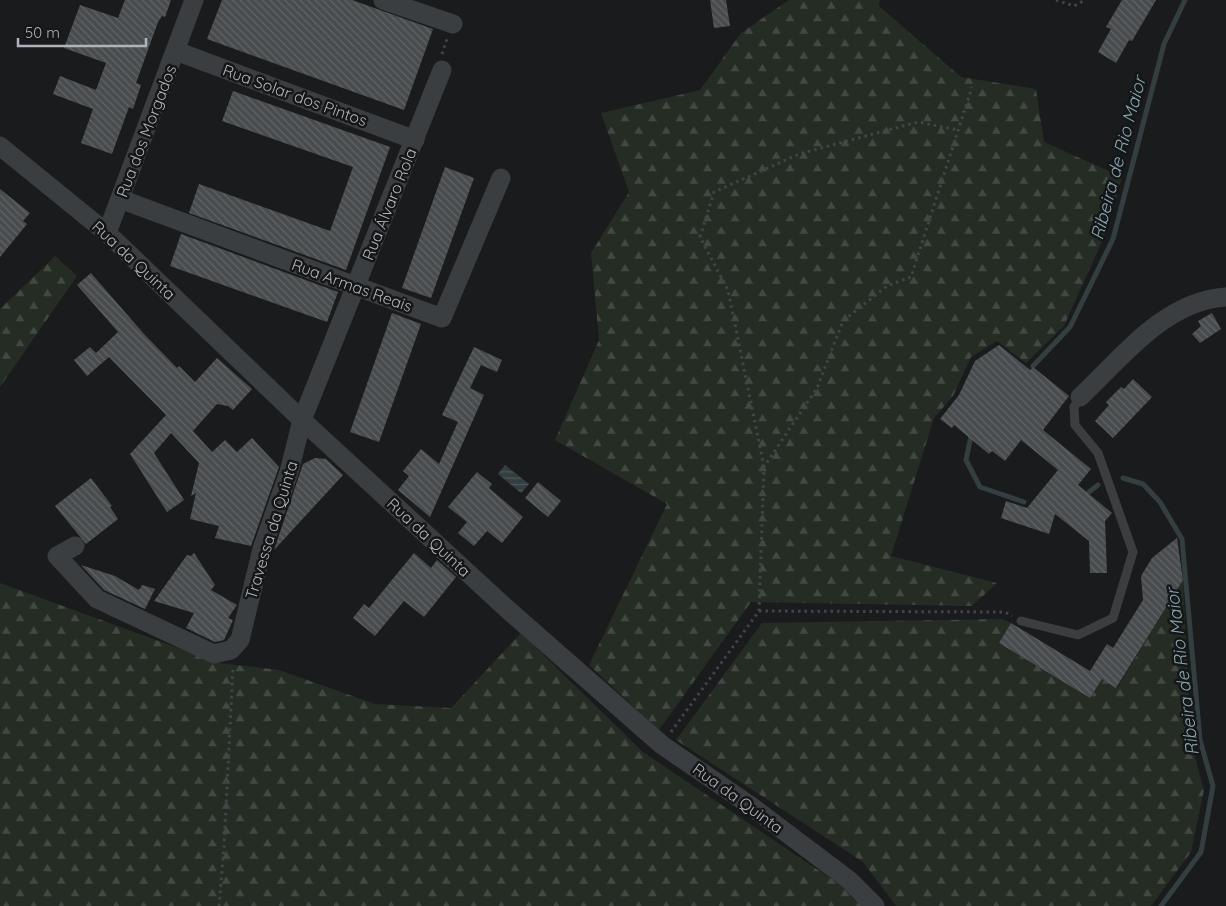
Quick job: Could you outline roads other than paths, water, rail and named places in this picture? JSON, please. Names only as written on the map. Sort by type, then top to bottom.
[{"type":"street","name":"Rua dos Morgados","points":[[107,233],[194,0]]},
{"type":"street","points":[[383,0],[454,24]]},
{"type":"street","name":"Rua Solar dos Pintos","points":[[176,51],[415,140]]},
{"type":"street","name":"Rua Álvaro Rola","points":[[302,420],[442,70]]},
{"type":"street","name":"Rua da Quinta","points":[[0,146],[107,233],[302,420],[506,608],[662,745],[751,806],[849,880],[875,906]]},
{"type":"street","name":"Rua Armas Reais","points":[[120,200],[442,318],[501,178]]},
{"type":"street","points":[[1080,397],[1160,322],[1177,310],[1226,297]]},
{"type":"street","name":"Travessa da Quinta","points":[[75,546],[57,556],[97,599],[214,654],[231,650],[240,640],[262,549],[289,472],[302,420]]},
{"type":"lane","points":[[1021,621],[1078,635],[1113,618],[1132,552],[1098,453],[1075,425],[1074,407],[1080,397]]},
{"type":"waterway","name":"Ribeira de Rio Maior","points":[[1033,366],[1070,327],[1113,239],[1164,44],[1185,0]]},
{"type":"waterway","points":[[971,436],[966,460],[980,487],[1024,502]]},
{"type":"waterway","name":"Ribeira de Rio Maior","points":[[1123,478],[1143,484],[1160,502],[1182,539],[1200,740],[1213,786],[1201,852],[1161,906]]},
{"type":"waterway","points":[[1089,492],[1098,485]]}]
